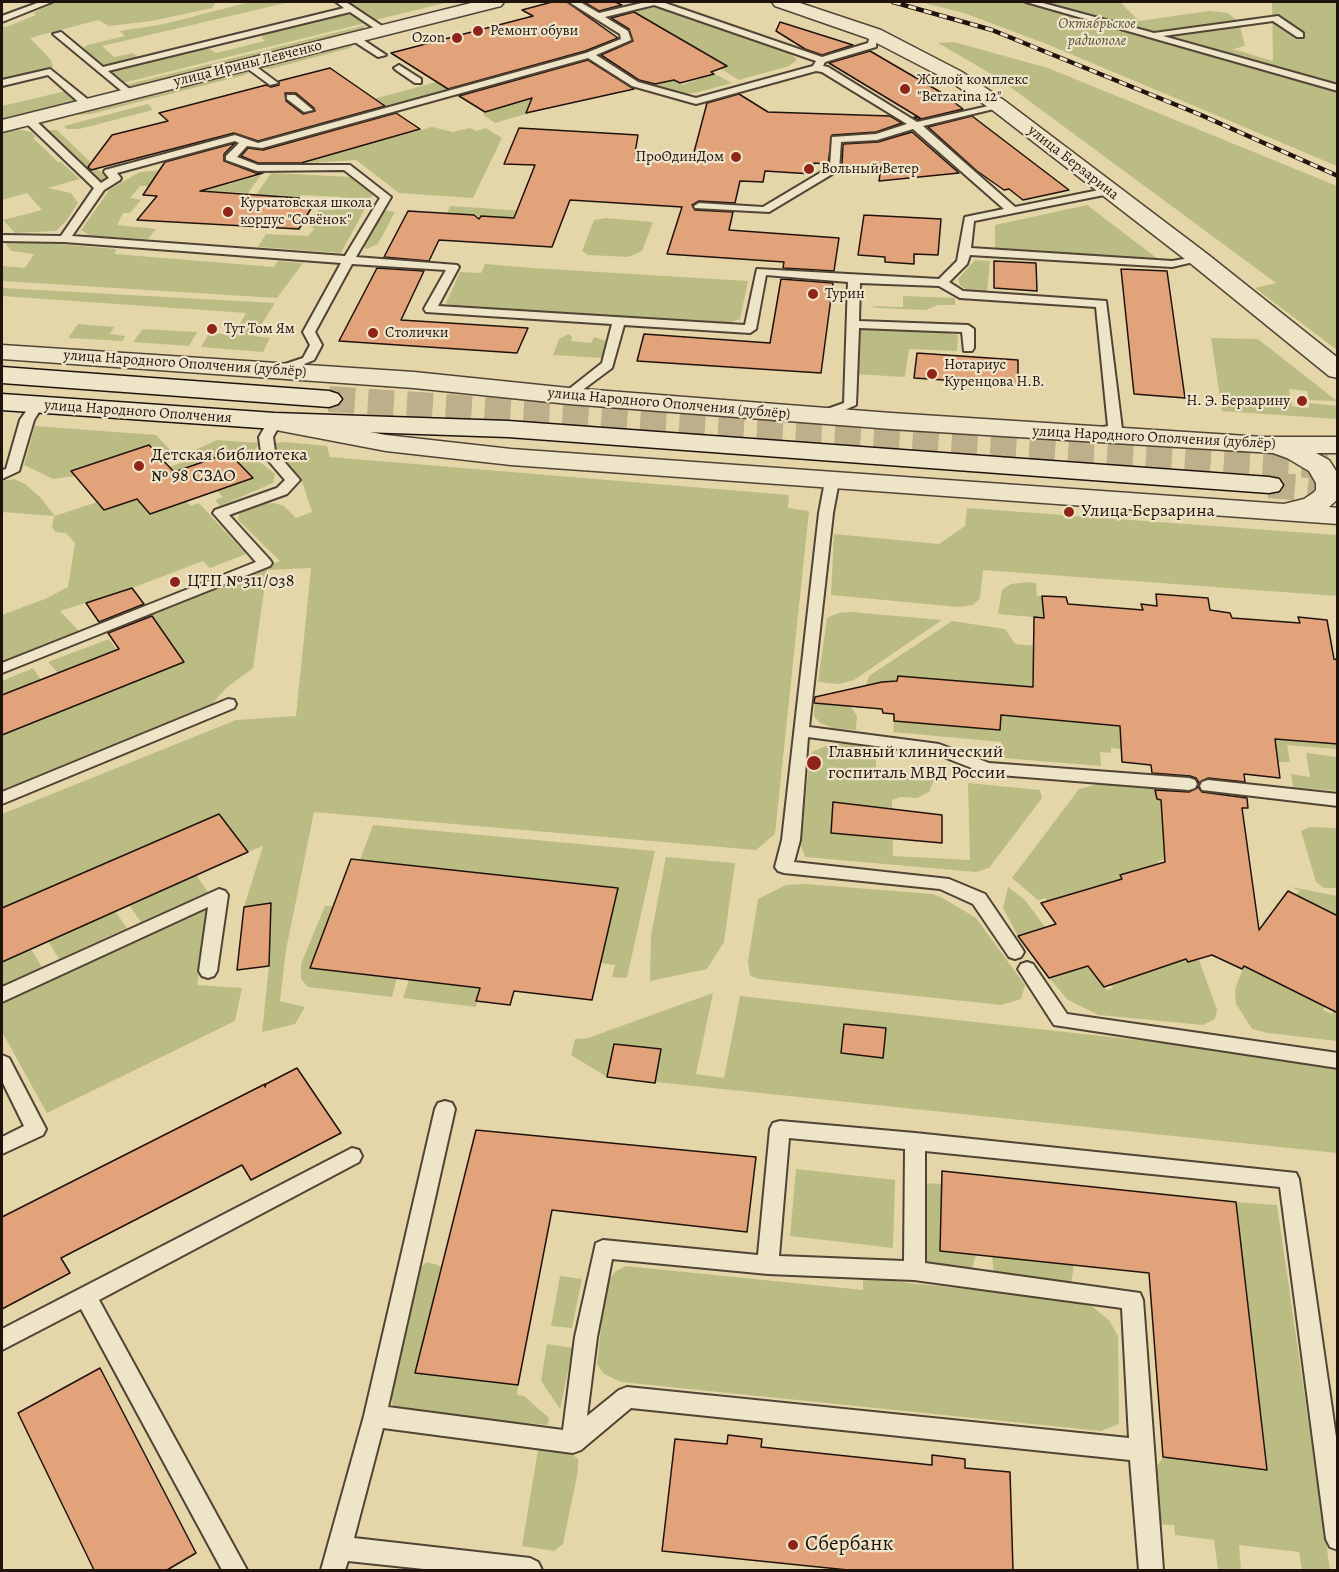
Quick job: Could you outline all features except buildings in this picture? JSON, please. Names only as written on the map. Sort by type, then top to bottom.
[{"type":"street","name":"улица Ирины Левченко","points":[[2,126],[495,2]]},
{"type":"street","name":"улица Берзарина","points":[[781,2],[874,34],[945,70],[998,105],[1198,258],[1338,371]]},
{"type":"street","name":"улица Народного Ополчения (дублёр)","points":[[2,352],[414,380],[569,396],[821,416],[1263,445],[1335,445]]},
{"type":"street","points":[[2,375],[329,399]]},
{"type":"street","name":"улица Народного Ополчения","points":[[2,402],[275,422]]},
{"type":"street","points":[[275,422],[386,444],[511,457],[832,482],[1338,516]]},
{"type":"street","points":[[275,422],[520,430],[1269,485]]},
{"type":"street","points":[[1263,445],[1296,452],[1319,466],[1330,483],[1330,491],[1314,505],[1283,512]]},
{"type":"lane","points":[[2,20],[47,2]]},
{"type":"lane","points":[[340,2],[383,30]]},
{"type":"lane","points":[[64,239],[100,188],[116,178],[109,172],[235,138],[258,146],[589,55],[626,40],[625,33],[574,2]]},
{"type":"lane","points":[[598,16],[655,2],[819,64],[915,125],[1013,211]]},
{"type":"lane","points":[[1031,2],[1336,87]]},
{"type":"lane","points":[[101,70],[350,9]]},
{"type":"lane","points":[[1150,35],[1275,18],[1300,35]]},
{"type":"lane","points":[[58,34],[129,94]]},
{"type":"lane","points":[[589,55],[635,84],[696,102],[873,45],[874,34]]},
{"type":"lane","points":[[353,37],[381,56]]},
{"type":"lane","points":[[247,64],[273,83]]},
{"type":"lane","points":[[399,68],[418,81]]},
{"type":"lane","points":[[2,83],[50,72],[87,104]]},
{"type":"lane","points":[[291,97],[308,110]]},
{"type":"lane","points":[[699,206],[765,210],[835,168],[836,139],[877,137],[915,125],[998,105]]},
{"type":"lane","points":[[28,119],[100,188]]},
{"type":"lane","points":[[245,141],[230,158],[257,168],[346,167],[386,197],[309,332],[316,345],[308,360],[278,371]]},
{"type":"lane","points":[[942,283],[963,262],[969,219],[1108,191]]},
{"type":"lane","points":[[4,235],[453,267],[430,309],[619,321],[750,329],[761,271],[854,279],[942,283],[960,294],[1102,304],[1115,429],[1089,434]]},
{"type":"lane","points":[[965,251],[1172,264],[1198,258]]},
{"type":"lane","points":[[821,416],[850,405],[854,279]]},
{"type":"lane","points":[[569,396],[608,365],[619,321]]},
{"type":"lane","points":[[852,324],[968,329],[968,348]]},
{"type":"lane","points":[[2,475],[12,471],[27,420],[38,404]]},
{"type":"lane","points":[[2,668],[265,563],[220,513],[282,491],[293,480],[268,452],[266,437],[275,422]]},
{"type":"lane","points":[[832,482],[825,520],[791,840],[784,867],[943,883],[979,899],[1015,952]]},
{"type":"lane","points":[[2,798],[228,704]]},
{"type":"lane","points":[[801,731],[939,749],[987,768],[1189,784]]},
{"type":"lane","points":[[1208,786],[1338,800]]},
{"type":"lane","points":[[2,996],[219,895],[208,971]]},
{"type":"lane","points":[[1027,969],[1061,1020],[1338,1061]]},
{"type":"lane","points":[[2,1062],[36,1129],[2,1146]]},
{"type":"lane","points":[[445,1109],[375,1416],[337,1559],[530,1570]]},
{"type":"lane","points":[[768,1265],[780,1129],[1289,1179],[1338,1539]]},
{"type":"lane","points":[[914,1272],[915,1141]]},
{"type":"lane","points":[[2,1340],[352,1156]]},
{"type":"lane","points":[[573,1442],[586,1337],[603,1249],[768,1265],[914,1272],[1132,1300],[1151,1570]]},
{"type":"lane","points":[[85,1295],[235,1570]]},
{"type":"lane","points":[[375,1416],[573,1442],[627,1397],[1141,1450]]},
{"type":"green space","points":[[55,2],[216,2],[212,8],[152,21],[109,26],[98,20],[30,38],[51,60],[53,67],[2,79],[2,26],[6,27],[36,15],[33,13]]},
{"type":"green space","points":[[250,2],[290,2],[102,46],[114,57],[133,53],[138,57],[108,64],[99,64],[82,49],[87,45],[125,36],[120,31],[164,24]]},
{"type":"green space","points":[[347,2],[449,2],[375,20]]},
{"type":"green space","name":"Октябрьское радиополе","points":[[920,2],[1120,2],[1139,21],[1209,11],[1228,13],[1239,22],[1245,46],[1233,49],[1273,61],[1272,2],[1337,2],[1337,166],[1049,45],[964,13]]},
{"type":"green space","points":[[652,6],[791,54],[797,60],[789,66],[739,80],[721,69],[726,65],[716,59],[702,63],[666,36],[609,16]]},
{"type":"green space","points":[[348,11],[365,23],[123,83],[109,71],[195,49],[210,49],[216,53],[265,41],[261,37],[269,31]]},
{"type":"green space","points":[[366,25],[360,30],[129,89],[125,85]]},
{"type":"green space","points":[[954,42],[1048,68],[1337,186],[1337,350],[1255,288],[1276,283],[998,78],[938,43]]},
{"type":"green space","points":[[347,44],[355,44],[350,48],[270,69],[261,68],[265,65]]},
{"type":"green space","points":[[578,60],[588,60],[607,90],[495,123],[483,115],[485,112],[572,87],[544,69]]},
{"type":"green space","points":[[484,69],[473,77],[479,81],[364,113],[360,110],[315,123],[319,126],[266,141],[262,137],[308,117]]},
{"type":"green space","points":[[246,70],[249,73],[245,75],[91,114],[75,115],[43,124],[39,121]]},
{"type":"green space","points":[[711,72],[732,83],[695,93],[683,93],[662,88],[650,82],[670,78],[682,85],[713,74]]},
{"type":"green space","points":[[66,91],[77,101],[2,120],[2,106]]},
{"type":"green space","points":[[148,104],[153,110],[79,129],[67,129],[64,126]]},
{"type":"green space","points":[[432,127],[453,132],[470,128],[476,131],[486,128],[502,138],[473,198],[399,193],[356,160],[273,165],[267,163],[265,155],[276,163],[308,154],[293,151],[281,142],[299,138],[323,156]]},
{"type":"green space","points":[[17,129],[31,132],[36,137],[33,138],[58,162],[61,162],[80,179],[48,188],[71,193],[78,203],[67,220],[56,231],[15,233],[3,220],[42,210],[27,193],[2,200],[2,131]]},
{"type":"green space","points":[[47,130],[57,130],[108,179],[99,181]]},
{"type":"green space","points":[[199,167],[219,176],[229,184],[261,175],[248,193],[140,186],[130,198],[141,200],[130,213],[123,213],[117,225],[156,229],[148,239],[91,236],[81,230],[110,189],[140,172]]},
{"type":"green space","points":[[271,173],[353,177],[373,194],[341,253],[258,247],[266,234],[308,236],[315,228],[309,227],[318,210],[334,210],[340,197],[301,195],[299,198],[256,195]]},
{"type":"green space","points":[[1087,205],[1158,259],[995,250],[995,225]]},
{"type":"green space","points":[[450,206],[555,213],[564,218],[562,221],[447,214]]},
{"type":"green space","points":[[383,210],[395,212],[378,244],[367,249],[361,244]]},
{"type":"green space","points":[[606,218],[653,222],[642,251],[628,257],[588,255],[582,251],[594,220]]},
{"type":"green space","points":[[13,240],[116,249],[115,254],[274,267],[278,261],[303,263],[277,298],[2,281],[2,266],[25,268],[34,254],[11,251],[5,242]]},
{"type":"green space","points":[[975,260],[990,261],[987,293],[969,292],[960,285],[958,279]]},
{"type":"green space","points":[[485,264],[748,281],[740,319],[726,324],[452,307],[446,303],[460,272],[481,273]]},
{"type":"green space","points":[[2,288],[275,303],[254,336],[270,338],[263,352],[201,347],[209,333],[234,335],[246,313],[2,296]]},
{"type":"green space","points":[[903,296],[955,298],[955,305],[938,305],[926,310],[871,306],[903,307]]},
{"type":"green space","points":[[78,324],[114,327],[110,334],[125,336],[123,341],[68,338]]},
{"type":"green space","points":[[857,327],[934,330],[958,335],[957,351],[909,349],[905,377],[853,374]]},
{"type":"green space","points":[[143,329],[197,332],[189,346],[133,342]]},
{"type":"green space","points":[[569,334],[572,337],[571,341],[591,343],[594,337],[606,341],[602,358],[553,355],[559,339]]},
{"type":"green space","points":[[1211,338],[1258,339],[1337,401],[1309,400],[1307,391],[1289,389],[1292,406],[1309,408],[1309,403],[1337,406],[1337,419],[1222,411]]},
{"type":"green space","points":[[35,426],[156,435],[174,454],[161,458],[149,445],[72,471],[76,476],[53,479],[24,465]]},
{"type":"green space","points":[[217,440],[260,443],[251,455],[275,474],[273,483],[220,506],[215,500],[223,497],[217,491],[252,478],[174,472],[169,467],[184,462],[180,457]]},
{"type":"green space","points":[[276,443],[327,446],[330,457],[789,495],[788,508],[809,511],[775,834],[756,850],[314,812],[286,950],[280,1001],[305,1007],[295,1024],[262,1032],[269,966],[271,903],[244,907],[263,846],[248,852],[219,814],[2,908],[2,814],[236,720],[296,716],[311,568],[267,570],[253,668],[226,688],[213,703],[2,790],[2,735],[184,662],[163,632],[138,642],[124,624],[280,561],[238,520],[239,514],[262,504],[274,503],[284,506],[296,518],[312,512],[301,478],[273,450]]},
{"type":"green space","points":[[14,479],[25,484],[40,497],[55,516],[97,502],[104,510],[137,499],[150,514],[186,501],[191,506],[199,503],[246,554],[210,568],[203,561],[132,588],[60,611],[79,631],[2,662],[2,615],[45,599],[68,587],[75,543],[66,533],[55,532],[52,526],[54,516],[2,512],[2,481]]},
{"type":"green space","points":[[967,508],[1337,535],[1337,596],[983,570],[980,598],[973,605],[958,607],[831,595],[834,534],[939,544],[965,526]]},
{"type":"green space","points":[[1036,583],[1037,596],[1042,596],[1044,618],[998,614],[1002,590],[1011,584]]},
{"type":"green space","points":[[851,612],[942,620],[854,680],[839,684],[818,682],[827,618],[838,613]]},
{"type":"green space","points":[[952,621],[1005,629],[1015,644],[1155,656],[1126,696],[899,676],[897,681],[885,682],[885,687],[866,685],[869,676]]},
{"type":"green space","points":[[109,639],[117,650],[58,673],[48,662]]},
{"type":"green space","points":[[33,668],[41,680],[2,695],[2,681]]},
{"type":"green space","points":[[815,696],[835,699],[851,707],[857,716],[856,730],[833,728],[820,723],[814,716]]},
{"type":"green space","points":[[1001,715],[1130,727],[1122,749],[1111,748],[1111,753],[1100,752],[1101,766],[1003,758],[1001,742],[893,732],[894,721],[1000,730]]},
{"type":"green space","points":[[1263,738],[1337,744],[1337,749],[1287,745],[1290,762],[1278,762]]},
{"type":"green space","points":[[830,744],[859,745],[873,755],[876,761],[876,776],[934,780],[929,792],[917,798],[901,797],[892,800],[893,856],[970,860],[968,783],[1040,790],[1042,798],[989,868],[976,872],[805,857],[801,846],[809,761],[812,752]]},
{"type":"green space","points":[[1306,753],[1337,757],[1337,791],[1293,787],[1291,774],[1310,777]]},
{"type":"green space","points":[[1099,784],[1166,790],[1167,797],[1156,797],[1161,800],[1165,860],[1158,861],[1164,878],[1120,875],[1122,879],[1047,901],[1045,898],[1038,900],[1012,878],[1079,789]]},
{"type":"green space","points":[[373,825],[655,851],[627,978],[612,977],[615,965],[600,963],[360,860]]},
{"type":"green space","points":[[1309,827],[1337,828],[1337,888],[1324,888],[1316,882],[1301,831]]},
{"type":"green space","points":[[666,857],[735,863],[724,942],[707,969],[650,981],[651,935]]},
{"type":"green space","points":[[196,875],[208,892],[141,922],[129,905]]},
{"type":"green space","points":[[806,884],[932,894],[941,897],[976,918],[1025,985],[1021,999],[1001,1005],[760,979],[750,976],[748,961],[758,899],[786,885]]},
{"type":"green space","points":[[1008,887],[1025,900],[1045,927],[1018,936],[1003,908]]},
{"type":"green space","points":[[1291,887],[1337,896],[1337,916],[1296,895],[1300,891]]},
{"type":"green space","points":[[211,904],[197,985],[242,988],[235,1021],[47,1113],[2,1032],[2,1002]]},
{"type":"green space","points":[[325,906],[333,906],[310,968],[397,978],[392,997],[308,987],[301,979],[301,964]]},
{"type":"green space","points":[[115,911],[127,928],[59,959],[48,941]]},
{"type":"green space","points":[[1193,943],[1217,1010],[1215,1019],[1203,1025],[1099,1015],[1068,1000],[1049,978],[1076,969],[1085,962],[1107,990],[1113,988],[1111,985],[1186,959],[1188,962],[1195,960]]},
{"type":"green space","points":[[31,949],[42,967],[2,985],[2,962]]},
{"type":"green space","points":[[1244,966],[1325,1006],[1323,1010],[1332,1014],[1337,1006],[1337,1041],[1252,1029],[1236,1004],[1235,989]]},
{"type":"green space","points":[[409,980],[480,988],[476,1007],[403,998]]},
{"type":"green space","points":[[713,993],[696,1074],[724,1078],[740,996],[1337,1062],[1337,1153],[607,1077],[571,1055],[575,1039],[588,1038]]},
{"type":"green space","points":[[796,1169],[895,1180],[893,1248],[790,1236]]},
{"type":"green space","points":[[925,1183],[942,1184],[940,1250],[976,1255],[971,1272],[933,1268],[922,1256]]},
{"type":"green space","points":[[1236,1202],[1277,1205],[1330,1570],[1302,1570],[1299,1552],[1239,1545],[1241,1570],[1218,1570],[1214,1540],[1175,1535],[1174,1525],[1156,1524],[1154,1471],[1163,1457],[1266,1469]]},
{"type":"green space","points":[[992,1256],[1074,1265],[1071,1283],[994,1274]]},
{"type":"green space","points":[[427,1262],[441,1266],[415,1373],[518,1385],[517,1395],[524,1396],[549,1418],[548,1425],[402,1412],[393,1406],[390,1391],[415,1272]]},
{"type":"green space","points":[[626,1266],[863,1290],[863,1278],[1069,1300],[1090,1305],[1109,1320],[1118,1336],[1119,1424],[1101,1431],[621,1382],[604,1374],[597,1364],[606,1283],[616,1271]]},
{"type":"green space","points":[[560,1276],[582,1279],[572,1328],[551,1326]]},
{"type":"green space","points":[[547,1344],[573,1348],[560,1409],[541,1381]]},
{"type":"green space","points":[[538,1450],[569,1452],[578,1459],[578,1471],[563,1544],[554,1551],[522,1546]]},
{"type":"tunnel","points":[[329,399],[1338,467]]},
{"type":"tunnel","points":[[1269,485],[1338,491]]},
{"type":"railway","points":[[893,2],[992,30],[1201,115],[1338,176]]},
{"type":"place","name":"Ремонт обуви","points":[[478,31]]},
{"type":"place","name":"Ozon","points":[[457,38]]},
{"type":"place","name":"Жилой комплекс \"Berzarina 12\"","points":[[905,89]]},
{"type":"place","name":"ПроОдинДом","points":[[736,157]]},
{"type":"place","name":"Вольный Ветер","points":[[809,169]]},
{"type":"place","name":"Курчатовская школа корпус \"Совёнок\"","points":[[228,212]]},
{"type":"place","name":"Турин","points":[[813,294]]},
{"type":"place","name":"Тут Том Ям","points":[[212,329]]},
{"type":"place","name":"Столички","points":[[373,333]]},
{"type":"place","name":"Нотариус Куренцова Н.В.","points":[[932,374]]},
{"type":"place","name":"Н. Э. Берзарину","points":[[1302,401]]},
{"type":"place","name":"Детская библиотека № 98 СЗАО","points":[[139,466]]},
{"type":"place","name":"Улица Берзарина","points":[[1069,512]]},
{"type":"place","name":"ЦТП №311/038","points":[[175,582]]},
{"type":"place","name":"Главный клинический госпиталь МВД России","points":[[814,763]]},
{"type":"place","name":"Сбербанк","points":[[793,1545]]}]
